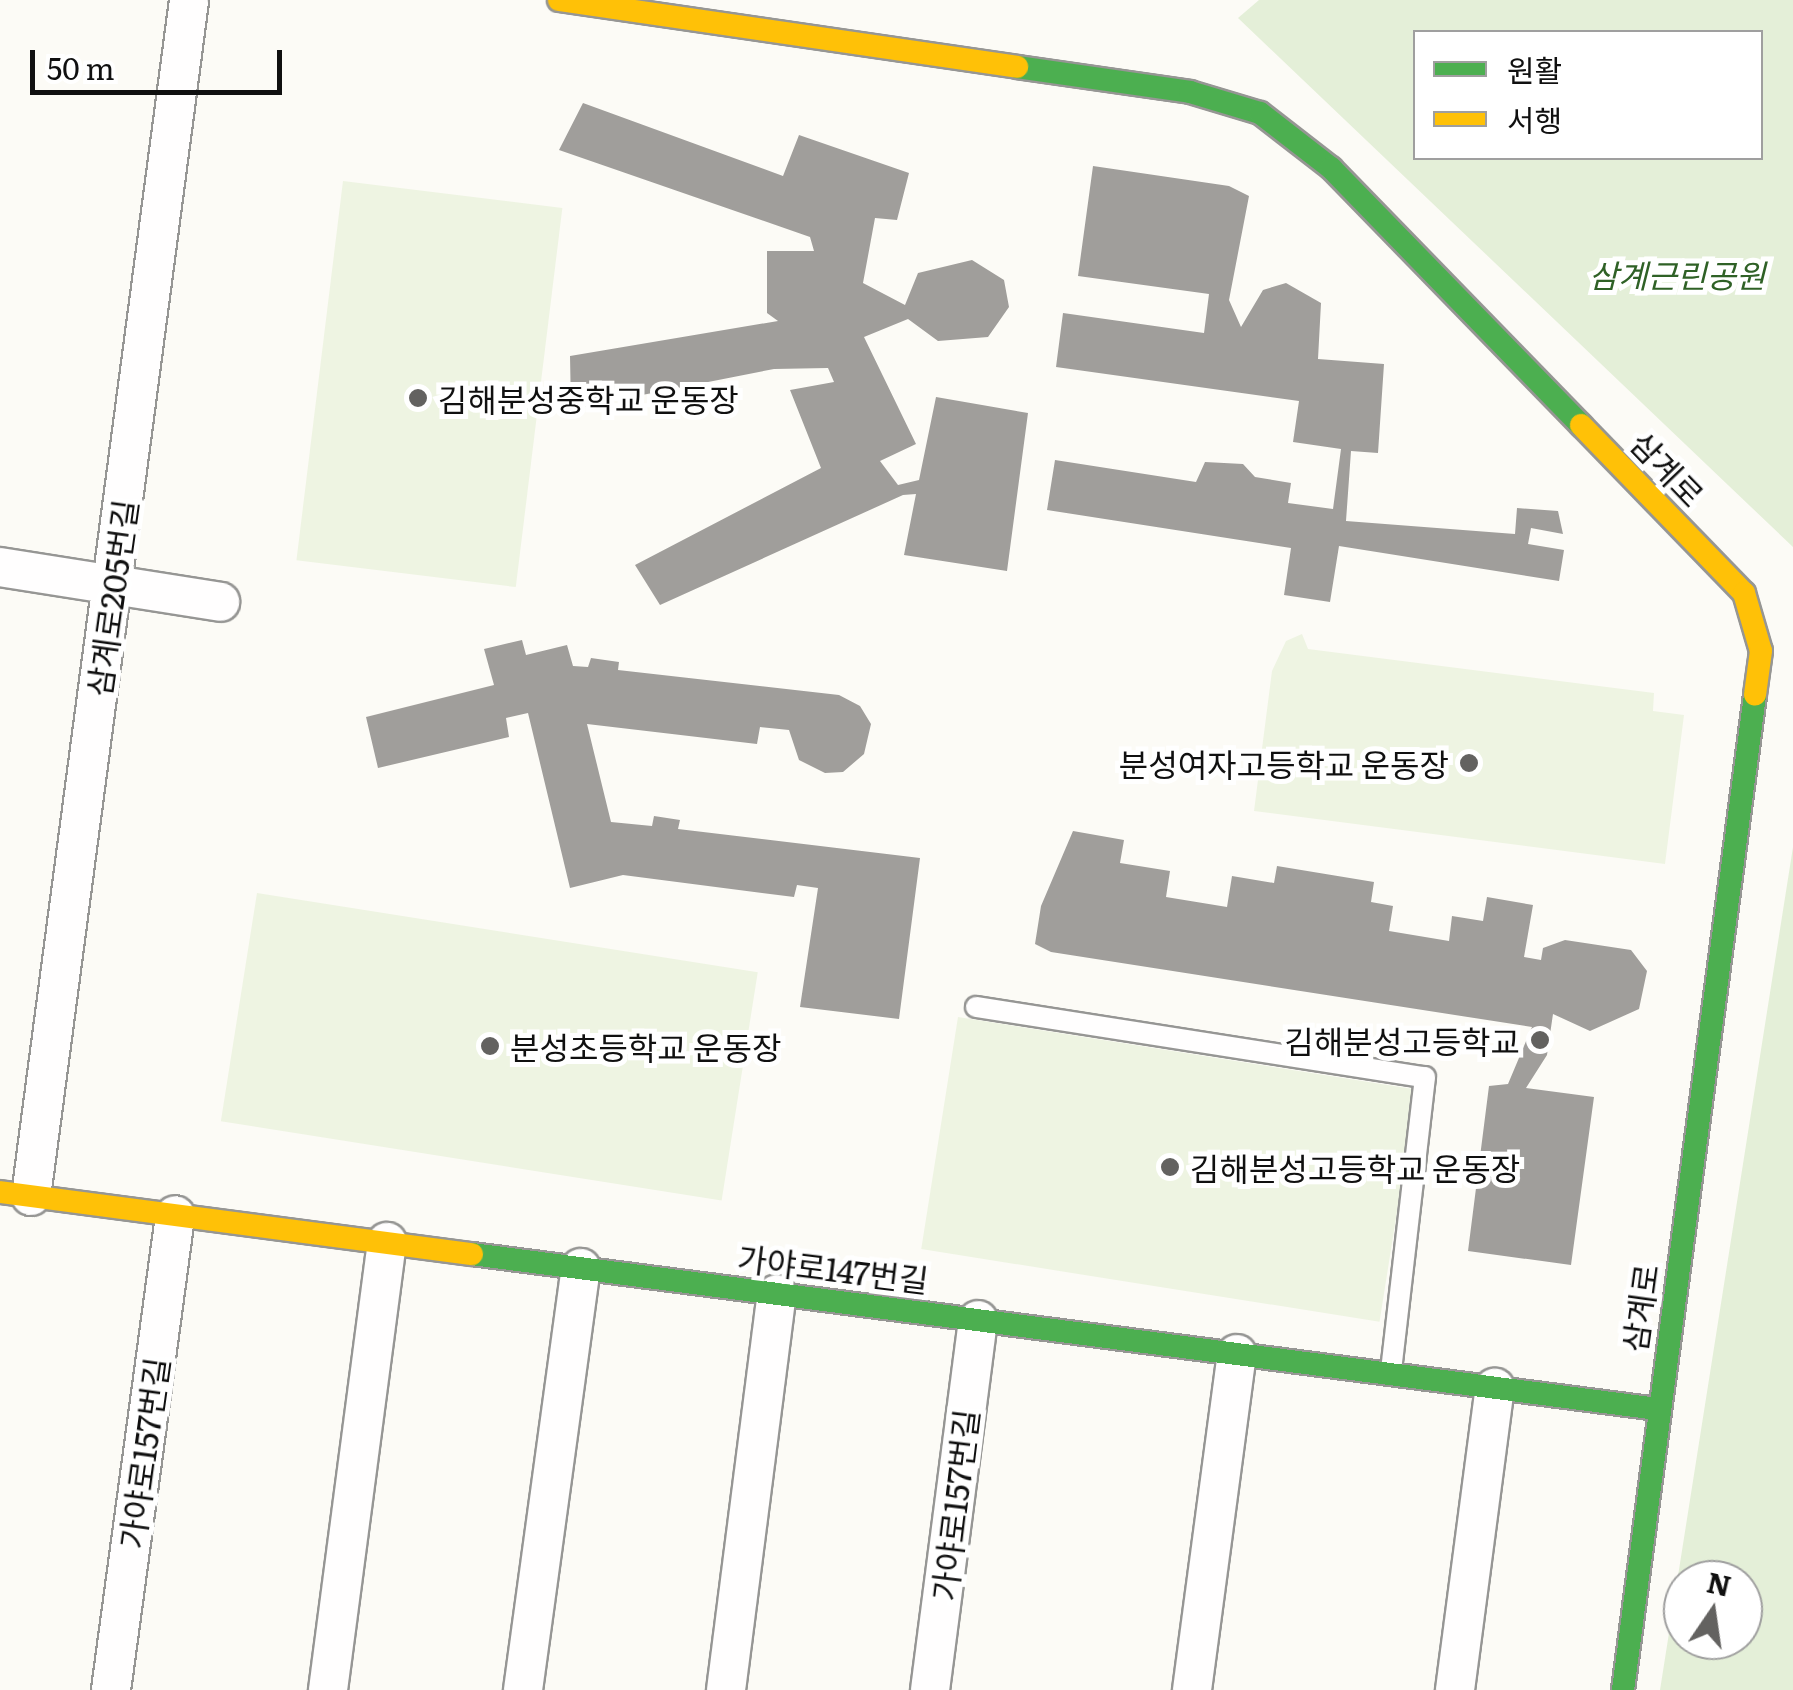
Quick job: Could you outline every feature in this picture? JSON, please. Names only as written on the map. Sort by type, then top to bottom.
[{"type":"street","name":"삼계로205번길","points":[[15,1194],[114,583],[188,0]]},
{"type":"street","name":"삼계로","points":[[559,0],[1190,92],[1260,113],[1331,168],[1744,593],[1761,651],[1623,1690]]},
{"type":"street","points":[[0,567],[220,602]]},
{"type":"street","name":"가야로147번길","points":[[15,1194],[1658,1410]]},
{"type":"street","name":"가야로157번길","points":[[110,1690],[175,1215]]},
{"type":"street","points":[[328,1690],[387,1242]]},
{"type":"street","points":[[523,1690],[581,1268]]},
{"type":"street","points":[[726,1690],[777,1294]]},
{"type":"street","name":"가야로157번길","points":[[930,1690],[978,1320]]},
{"type":"street","points":[[1192,1690],[1237,1354]]},
{"type":"street","points":[[1455,1690],[1495,1388]]},
{"type":"lane","points":[[976,1006],[1425,1077],[1391,1374]]},
{"type":"green space","name":"삼계근린공원","points":[[1259,0],[1793,0],[1793,547],[1238,18]]},
{"type":"green space","name":"김해분성중학교 운동장","points":[[343,181],[562,208],[516,587],[296,560]]},
{"type":"green space","name":"분성여자고등학교 운동장","points":[[1302,634],[1308,649],[1654,693],[1653,711],[1684,715],[1665,864],[1254,811],[1272,671],[1286,641]]},
{"type":"green space","points":[[1793,847],[1793,1690],[1660,1690],[1665,1660],[1763,1660],[1763,1560],[1681,1560]]},
{"type":"green space","name":"분성초등학교 운동장","points":[[257,893],[758,972],[722,1200],[221,1121]]},
{"type":"green space","name":"김해분성고등학교 운동장","points":[[958,1017],[1416,1090],[1380,1322],[921,1249]]},
{"type":"building","points":[[583,103],[783,176],[799,135],[909,173],[897,220],[875,218],[863,283],[905,305],[918,273],[972,260],[1004,280],[1009,307],[988,337],[938,341],[908,319],[864,337],[916,444],[880,461],[898,485],[919,480],[936,397],[1028,413],[1007,571],[904,555],[916,494],[903,495],[660,605],[635,565],[821,468],[790,390],[834,382],[828,368],[774,369],[571,409],[570,356],[778,321],[767,313],[767,251],[814,251],[810,237],[559,150]]},
{"type":"building","points":[[1093,166],[1229,186],[1249,196],[1229,300],[1241,327],[1263,290],[1286,283],[1321,303],[1318,359],[1384,364],[1378,453],[1351,451],[1346,521],[1515,534],[1517,508],[1558,511],[1563,534],[1531,528],[1528,544],[1564,550],[1559,581],[1339,546],[1330,602],[1284,595],[1291,548],[1047,510],[1055,460],[1196,482],[1205,462],[1243,464],[1255,477],[1291,483],[1288,503],[1333,509],[1341,449],[1293,442],[1299,401],[1056,367],[1063,313],[1204,333],[1209,294],[1078,276]]},
{"type":"building","points":[[522,640],[526,655],[567,645],[573,666],[588,667],[591,658],[619,662],[618,670],[839,695],[860,706],[871,724],[864,754],[843,772],[825,773],[799,760],[789,730],[760,727],[757,744],[587,724],[611,822],[652,826],[654,816],[680,820],[678,829],[920,858],[899,1019],[800,1007],[818,888],[797,885],[794,897],[623,875],[570,888],[528,713],[506,718],[509,737],[378,768],[366,717],[494,685],[484,649]]},
{"type":"building","name":"김해분성고등학교","points":[[1073,831],[1124,840],[1120,863],[1170,871],[1166,897],[1227,907],[1232,876],[1274,883],[1277,866],[1374,882],[1371,902],[1393,906],[1389,931],[1449,941],[1452,916],[1483,921],[1487,897],[1533,905],[1524,957],[1541,960],[1543,948],[1565,940],[1631,950],[1647,971],[1639,1009],[1590,1031],[1553,1014],[1547,1055],[1526,1088],[1594,1097],[1571,1265],[1468,1251],[1489,1086],[1508,1084],[1532,1027],[1051,952],[1035,944],[1041,906]]},
{"type":"traffic: fast","points":[[1017,67],[1190,92],[1260,113],[1331,168],[1581,425]]},
{"type":"traffic: fast","points":[[1623,1690],[1755,695]]},
{"type":"traffic: fast","points":[[472,1254],[1658,1409]]},
{"type":"traffic: slow","points":[[559,0],[1017,67]]},
{"type":"traffic: slow","points":[[1581,425],[1744,593],[1761,651],[1755,695]]},
{"type":"traffic: slow","points":[[0,1192],[472,1254]]},
{"type":"place","name":"김해분성중학교 운동장","points":[[418,398]]},
{"type":"place","name":"분성여자고등학교 운동장","points":[[1469,763]]},
{"type":"place","name":"김해분성고등학교","points":[[1540,1040]]},
{"type":"place","name":"분성초등학교 운동장","points":[[490,1046]]},
{"type":"place","name":"김해분성고등학교 운동장","points":[[1170,1167]]}]
